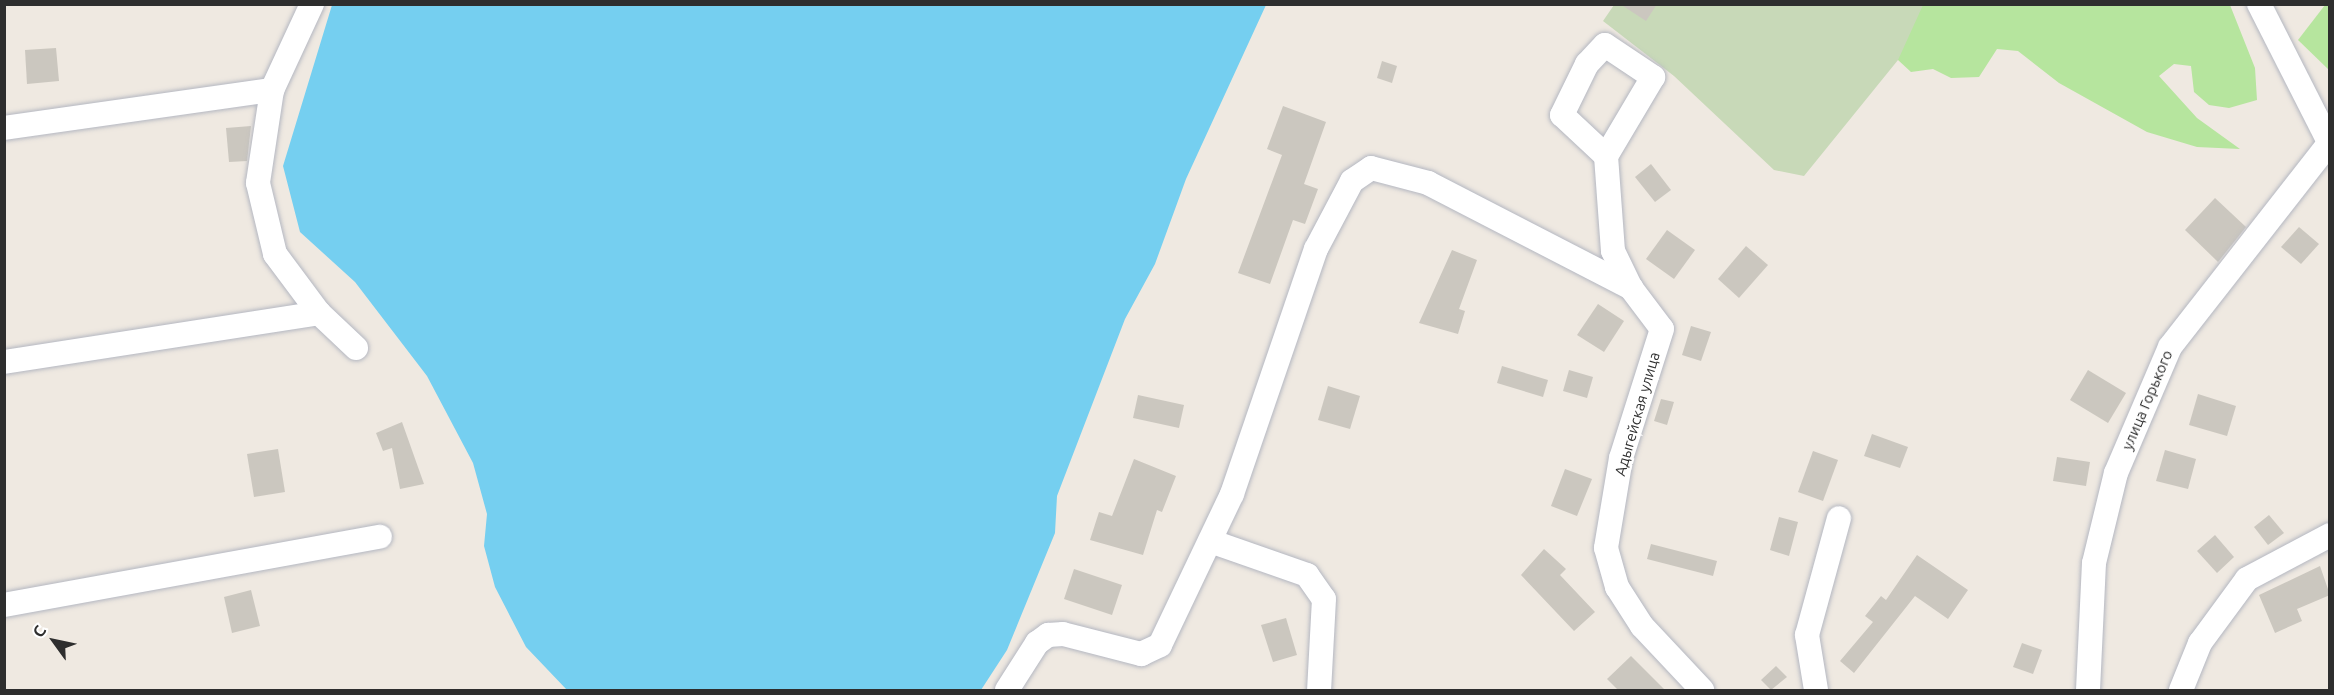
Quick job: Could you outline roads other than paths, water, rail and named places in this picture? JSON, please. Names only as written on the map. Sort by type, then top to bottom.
[{"type":"street","points":[[312,4],[272,90],[258,183],[265,225],[275,254],[319,313],[356,348]]},
{"type":"street","points":[[2259,4],[2326,147]]},
{"type":"street","points":[[4,128],[272,90]]},
{"type":"street","name":"улица Горького","points":[[2088,690],[2094,562],[2116,473],[2169,347],[2326,147]]},
{"type":"street","name":"Адыгейская улица","points":[[1606,156],[1613,251],[1631,288],[1662,329],[1621,458],[1606,548],[1617,587],[1642,626],[1702,690]]},
{"type":"street","points":[[1007,690],[1037,643],[1048,635],[1063,634],[1141,654],[1154,652],[1167,635],[1232,494],[1316,249],[1352,181],[1371,168],[1428,183],[1631,288]]},
{"type":"street","points":[[4,362],[319,313]]},
{"type":"street","points":[[1816,690],[1808,634],[1839,518]]},
{"type":"street","points":[[2181,690],[2200,643],[2247,579],[2330,535]]},
{"type":"street","points":[[4,605],[380,537]]},
{"type":"street","points":[[1210,541],[1307,575],[1324,599],[1319,690]]},
{"type":"water","points":[[332,5],[1266,5],[1186,179],[1155,264],[1125,319],[1057,496],[1055,533],[1007,650],[981,690],[567,690],[526,647],[495,587],[484,546],[487,514],[473,463],[427,376],[355,282],[300,232],[283,166]]}]
